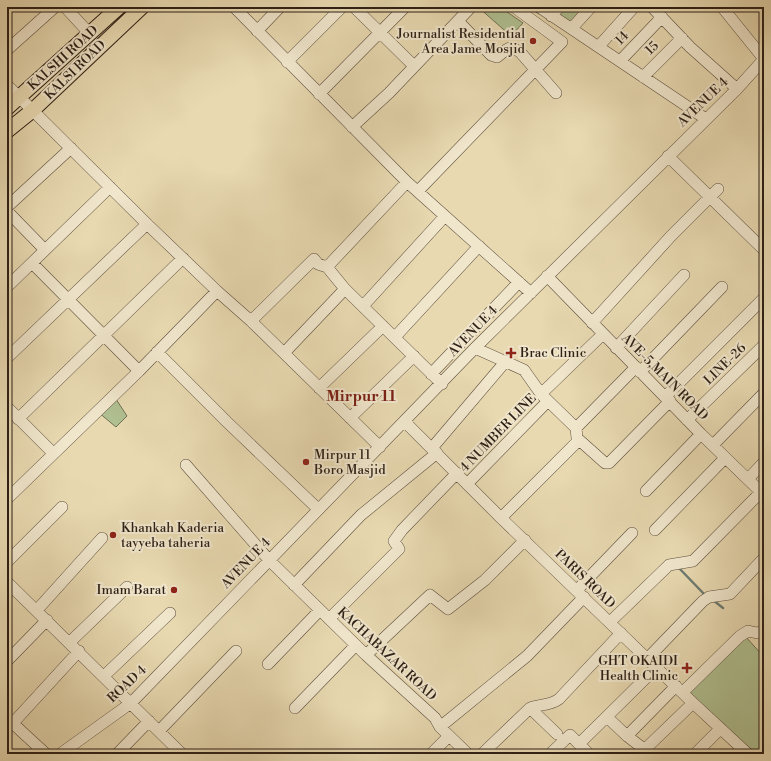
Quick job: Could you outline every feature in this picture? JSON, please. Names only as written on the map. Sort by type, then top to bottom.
[{"type":"main road","name":"KALSHI ROAD","points":[[7,108],[119,7]]},
{"type":"main road","name":"KALSI ROAD","points":[[7,131],[33,110],[142,7]]},
{"type":"street","points":[[7,50],[55,7]]},
{"type":"street","points":[[65,7],[89,34]]},
{"type":"street","points":[[234,7],[407,182],[531,293]]},
{"type":"street","points":[[257,31],[280,7]]},
{"type":"street","points":[[287,62],[342,7]]},
{"type":"street","points":[[354,7],[414,66]]},
{"type":"street","points":[[319,94],[405,7]]},
{"type":"street","points":[[352,127],[471,7]]},
{"type":"street","points":[[418,192],[562,42],[514,7]]},
{"type":"street","points":[[539,7],[706,119]]},
{"type":"street","points":[[551,16],[559,7]]},
{"type":"street","points":[[572,28],[591,7]]},
{"type":"street","points":[[652,7],[682,38],[737,88]]},
{"type":"street","points":[[722,7],[762,64]]},
{"type":"street","points":[[599,46],[631,11]]},
{"type":"street","name":"14","points":[[620,61],[662,17]]},
{"type":"street","points":[[458,21],[491,55],[497,57],[509,48],[513,48],[520,52],[556,93]]},
{"type":"street","name":"15","points":[[643,77],[682,38]]},
{"type":"street","name":"AVENUE 4","points":[[130,703],[318,509],[442,384],[475,348],[762,64]]},
{"type":"street","points":[[7,85],[147,224],[217,291],[251,321],[380,447]]},
{"type":"street","points":[[7,207],[71,148]]},
{"type":"street","points":[[668,156],[709,198],[764,250]]},
{"type":"street","points":[[327,267],[407,182]]},
{"type":"street","points":[[7,287],[110,187]]},
{"type":"street","points":[[592,323],[671,236],[718,189]]},
{"type":"street","points":[[7,211],[44,250]]},
{"type":"street","points":[[363,306],[444,216]]},
{"type":"street","points":[[7,358],[147,224]]},
{"type":"street","points":[[395,337],[479,246]]},
{"type":"street","points":[[18,419],[105,336],[183,258]]},
{"type":"street","points":[[251,321],[314,259],[318,264],[327,267],[345,289],[442,384]]},
{"type":"street","points":[[32,263],[138,371]]},
{"type":"street","points":[[616,348],[684,275]]},
{"type":"street","name":"AVE-5,MAIN ROAD","points":[[547,276],[687,420],[763,493]]},
{"type":"street","points":[[431,374],[519,282]]},
{"type":"street","points":[[722,287],[638,370],[576,428],[575,434],[579,440],[606,464],[609,463],[764,298]]},
{"type":"street","points":[[284,353],[345,289]]},
{"type":"street","points":[[7,499],[138,371],[217,291]]},
{"type":"street","points":[[319,388],[383,326]]},
{"type":"street","name":"4 NUMBER LINE","points":[[467,484],[603,334]]},
{"type":"street","name":"LINE-26","points":[[687,420],[764,345]]},
{"type":"street","points":[[475,348],[524,370],[545,398],[576,428]]},
{"type":"street","points":[[157,352],[227,422],[318,509]]},
{"type":"street","points":[[350,418],[414,356]]},
{"type":"street","points":[[294,585],[361,515],[435,451],[506,361]]},
{"type":"street","points":[[713,445],[764,394]]},
{"type":"street","points":[[7,408],[53,453]]},
{"type":"street","name":"PARIS ROAD","points":[[405,422],[501,518],[581,593],[720,729],[748,754]]},
{"type":"street","points":[[646,491],[702,434]]},
{"type":"street","points":[[501,518],[579,440]]},
{"type":"street","points":[[655,530],[726,458]]},
{"type":"street","points":[[748,479],[764,462]]},
{"type":"street","name":"KACHABAZAR ROAD","points":[[186,465],[269,560],[438,723],[468,754]]},
{"type":"street","points":[[329,619],[399,549],[394,541],[402,530],[457,473]]},
{"type":"street","points":[[610,622],[669,564],[693,560],[763,493]]},
{"type":"street","points":[[7,562],[62,507]]},
{"type":"street","points":[[438,723],[527,656],[632,533]]},
{"type":"street","points":[[37,610],[102,538]]},
{"type":"street","points":[[366,655],[430,595],[448,609],[485,580],[525,540]]},
{"type":"street","points":[[648,658],[703,601],[709,597],[730,594],[764,558]]},
{"type":"street","points":[[7,583],[79,650],[181,754]]},
{"type":"street","points":[[70,642],[127,587]]},
{"type":"street","name":"KACHABAZAR ROAD","points":[[268,664],[320,610]]},
{"type":"street","points":[[104,676],[170,613]]},
{"type":"street","points":[[7,660],[47,620]]},
{"type":"street","points":[[627,736],[740,636],[748,631],[757,633],[764,631]]},
{"type":"street","points":[[482,754],[530,708],[540,704],[549,705],[558,699],[621,633]]},
{"type":"street","points":[[295,708],[356,645]]},
{"type":"street","points":[[46,754],[10,720],[79,650]]},
{"type":"street","points":[[159,731],[236,651]]},
{"type":"street","points":[[550,754],[570,735],[585,751],[607,717],[657,667]]},
{"type":"street","name":"ROAD 4","points":[[60,754],[130,703]]},
{"type":"street","points":[[607,717],[642,752],[693,703]]},
{"type":"street","points":[[530,708],[557,734]]},
{"type":"street","points":[[117,754],[149,721]]},
{"type":"street","points":[[696,754],[720,729]]},
{"type":"street","points":[[431,754],[449,736]]},
{"type":"green space","points":[[478,7],[500,7],[523,23],[511,36]]},
{"type":"green space","points":[[564,7],[585,7],[571,24],[555,15]]},
{"type":"green space","points":[[114,396],[127,416],[116,427],[98,412]]},
{"type":"green space","points":[[745,636],[764,657],[764,751],[760,754],[751,754],[690,695],[691,689]]},
{"type":"waterway","points":[[529,7],[539,13]]},
{"type":"waterway","points":[[678,567],[705,595]]},
{"type":"waterway","points":[[713,600],[723,608]]},
{"type":"place","name":"Journalist Residential Area Jame Mosjid","points":[[533,41]]},
{"type":"place","name":"Brac Clinic","points":[[511,353]]},
{"type":"place","name":"Mirpur 11 Boro Masjid","points":[[306,462]]},
{"type":"place","name":"Khankah Kaderia tayyeba taheria","points":[[113,535]]},
{"type":"place","name":"Imam Barat","points":[[174,590]]},
{"type":"place","name":"GHT OKAIDI Health Clinic","points":[[687,668]]},
{"type":"district","name":"Mirpur 11","points":[[361,396]]}]
